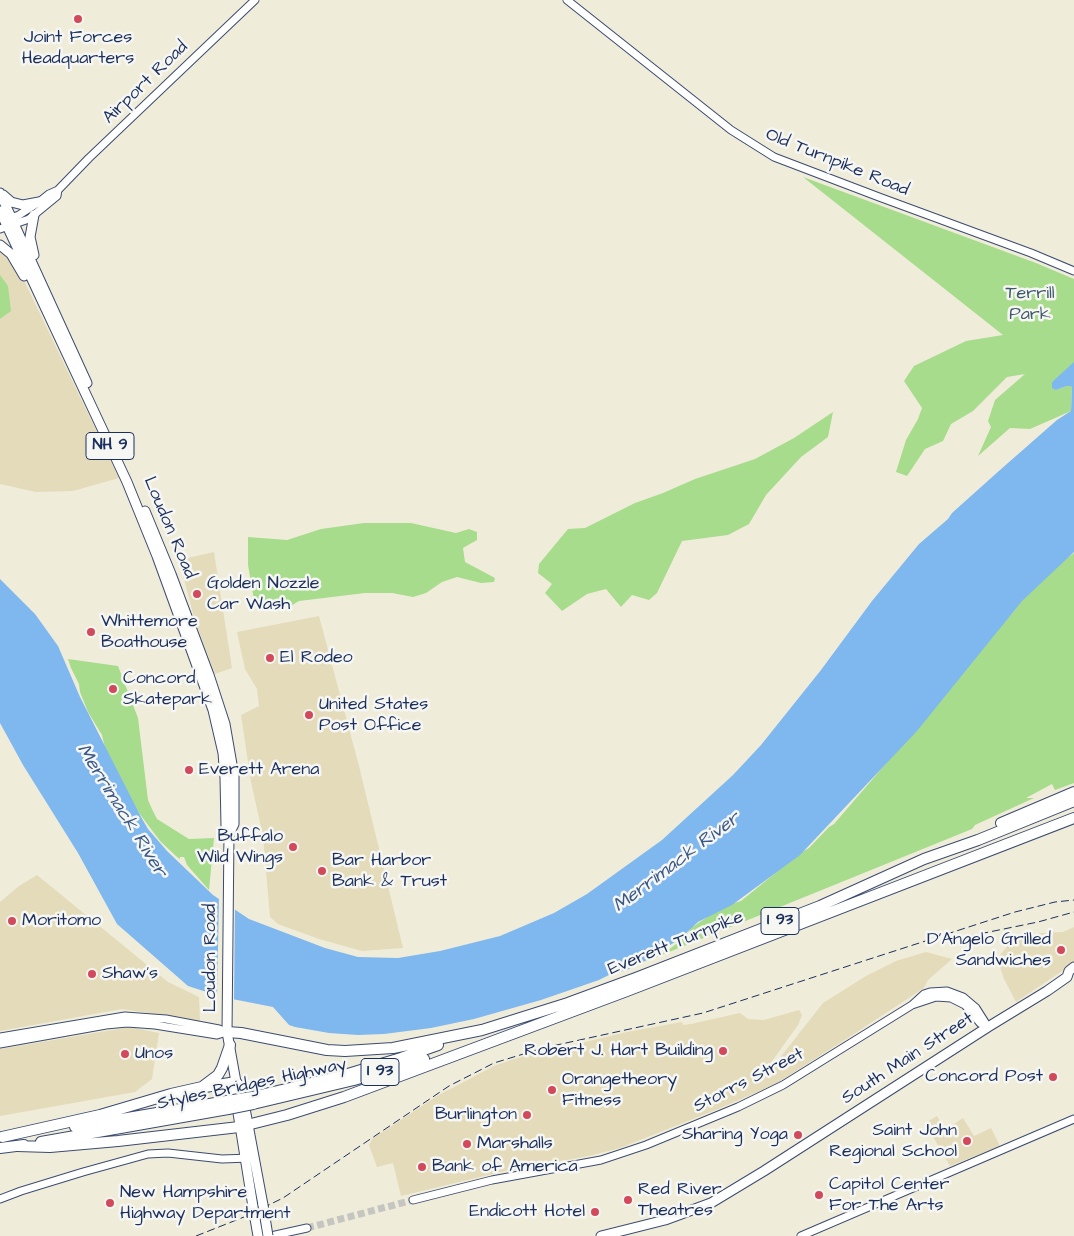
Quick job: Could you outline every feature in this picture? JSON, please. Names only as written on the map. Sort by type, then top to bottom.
[{"type":"highway","points":[[924,859],[932,853],[1074,792]]},
{"type":"highway","name":"Everett Turnpike","points":[[482,1030],[568,1004],[636,978],[820,906],[924,859],[978,840],[1074,801]]},
{"type":"highway","name":"Everett Turnpike","points":[[506,1036],[1074,818]]},
{"type":"highway","points":[[1018,841],[1074,824]]},
{"type":"highway","points":[[227,1032],[327,1050],[345,1051],[393,1048],[482,1030]]},
{"type":"highway","name":"Styles Bridges Highway","points":[[252,1100],[371,1067],[482,1030]]},
{"type":"highway","points":[[17,1146],[50,1147],[108,1142],[243,1126],[344,1097],[506,1036]]},
{"type":"highway","name":"Styles Bridges Highway","points":[[0,1148],[354,1080],[506,1036]]},
{"type":"highway","points":[[202,1088],[222,1068],[230,1045]]},
{"type":"highway","points":[[1,1137],[100,1115],[172,1094],[236,1082]]},
{"type":"highway","name":"Styles Bridges Highway","points":[[1,1137],[228,1105]]},
{"type":"main road","points":[[0,193],[11,202],[23,206],[39,202]]},
{"type":"main road","name":"Loudon Road","points":[[0,193],[6,223],[52,307],[152,525],[209,675],[225,724],[233,768],[234,824],[229,834]]},
{"type":"main road","name":"Loudon Road","points":[[0,210],[142,518],[213,710],[223,754],[226,826],[229,834],[227,1032],[236,1082],[241,1087],[244,1158],[258,1236]]},
{"type":"main road","points":[[34,215],[30,230],[31,245],[33,254],[50,291],[52,307]]},
{"type":"main road","points":[[0,245],[17,262],[40,309],[54,326]]},
{"type":"main road","name":"South Main Street","points":[[601,1236],[665,1220],[711,1203],[988,1027],[1071,977],[1069,971],[1074,967]]},
{"type":"main road","name":"Loudon Road","points":[[243,1126],[255,1158],[269,1236]]},
{"type":"street","name":"Airport Road","points":[[6,223],[58,190],[89,158],[255,0]]},
{"type":"street","name":"Old Turnpike Road","points":[[567,0],[731,130],[774,157],[879,198],[1031,253],[1074,271]]},
{"type":"street","name":"Airport Road","points":[[6,223],[34,215],[57,196],[58,190]]},
{"type":"street","name":"Storrs Street","points":[[413,1200],[492,1180],[588,1164],[626,1153],[738,1107],[783,1084],[912,1005],[936,997],[952,998],[965,1005],[980,1023],[988,1027]]},
{"type":"street","points":[[0,1037],[130,1016],[166,1019],[227,1032]]},
{"type":"street","points":[[0,1044],[126,1023],[155,1025],[217,1035],[227,1032]]},
{"type":"street","points":[[801,1236],[1074,1119]]},
{"type":"street","points":[[0,1199],[83,1172],[148,1154],[168,1153],[222,1159],[255,1158]]},
{"type":"street","points":[[269,1236],[307,1228]]},
{"type":"shaded area","points":[[0,248],[18,268],[119,478],[73,491],[36,492],[0,484]]},
{"type":"shaded area","points":[[214,552],[232,668],[215,674],[195,621],[179,560]]},
{"type":"shaded area","points":[[319,616],[359,766],[403,948],[362,951],[319,939],[278,924],[270,917],[263,836],[251,782],[241,715],[259,706],[257,689],[245,669],[237,632]]},
{"type":"shaded area","points":[[37,875],[168,982],[199,997],[200,1021],[122,1009],[0,1031],[0,902],[19,886]]},
{"type":"shaded area","points":[[1074,927],[1074,963],[1016,1002],[1004,979],[1000,967],[1000,955],[1012,941],[1040,933],[1063,932]]},
{"type":"shaded area","points":[[926,952],[952,959],[928,980],[924,988],[840,1043],[777,1083],[620,1148],[589,1156],[505,1171],[401,1196],[393,1163],[377,1167],[369,1145],[372,1139],[437,1096],[494,1066],[514,1059],[627,1032],[682,1022],[683,1025],[691,1024],[740,1013],[748,1019],[764,1020],[799,1010],[802,1015],[798,1025],[765,1071],[768,1073],[823,1003],[866,976],[896,961]]},
{"type":"shaded area","points":[[130,1027],[159,1033],[152,1079],[135,1092],[0,1116],[0,1049]]},
{"type":"shaded area","name":"Saint John Regional School","points":[[937,1116],[945,1130],[963,1118],[974,1136],[991,1128],[1000,1146],[950,1166],[925,1123]]},
{"type":"green space","name":"Terrill Park","points":[[803,177],[1036,263],[1074,279],[1074,364],[1052,382],[1056,390],[1071,386],[1071,411],[1030,429],[1010,428],[978,456],[991,427],[988,421],[995,400],[1025,374],[1007,377],[973,411],[951,424],[943,441],[925,449],[907,476],[896,472],[906,440],[922,408],[904,381],[914,366],[966,341],[1003,335]]},
{"type":"green space","points":[[0,275],[8,286],[11,311],[0,319]]},
{"type":"green space","points":[[833,412],[828,437],[801,457],[766,495],[749,524],[728,535],[682,541],[657,593],[649,600],[632,595],[621,607],[606,589],[587,594],[562,611],[545,593],[552,584],[538,573],[539,564],[568,529],[585,528],[635,503],[695,479],[755,459],[794,438]]},
{"type":"green space","points":[[364,523],[411,523],[456,533],[469,529],[477,532],[477,540],[463,548],[465,562],[495,578],[494,582],[481,583],[457,577],[442,582],[426,593],[413,597],[392,593],[365,593],[299,601],[289,607],[254,600],[248,565],[248,537],[287,540],[321,529]]},
{"type":"green space","points":[[1074,553],[1074,783],[1055,790],[1052,784],[1026,798],[1034,798],[975,825],[972,829],[647,961],[667,951],[685,937],[691,928],[724,906],[741,901],[800,853],[809,848],[834,824],[956,682],[981,647],[1044,575]]},
{"type":"green space","points":[[68,659],[118,666],[138,718],[148,800],[157,819],[189,839],[214,838],[209,890],[187,865],[184,857],[180,857],[180,859],[177,857],[160,841],[130,801],[105,748],[102,735],[88,712]]},
{"type":"water","name":"Merrimack River","points":[[1074,362],[1074,552],[1022,601],[917,731],[800,855],[732,905],[698,922],[682,937],[651,958],[625,971],[615,972],[599,980],[541,1000],[474,1019],[431,1028],[358,1035],[329,1033],[295,1027],[289,1025],[273,1007],[222,997],[188,986],[117,924],[78,853],[23,765],[0,723],[0,579],[35,614],[58,646],[80,697],[148,829],[167,851],[213,895],[249,919],[325,948],[358,957],[398,958],[440,951],[500,936],[554,913],[587,894],[662,840],[733,775],[761,745],[821,670],[872,601],[919,544],[1057,420],[1071,411],[1071,386],[1056,390],[1052,388],[1052,382]]},
{"type":"pier","points":[[219,896],[235,907],[234,1002],[217,998]]},
{"type":"tunnel","points":[[307,1228],[413,1200]]},
{"type":"railway","points":[[196,1236],[244,1217],[283,1198],[449,1086],[494,1063],[543,1048],[703,1013],[1015,912],[1055,902],[1074,900]]},
{"type":"railway","points":[[945,941],[1038,922],[1074,912]]},
{"type":"place","name":"Joint Forces Headquarters","points":[[78,19]]},
{"type":"place","name":"Golden Nozzle Car Wash","points":[[197,594]]},
{"type":"place","name":"Whittemore Boathouse","points":[[91,632]]},
{"type":"place","name":"El Rodeo","points":[[270,658]]},
{"type":"place","name":"Concord Skatepark","points":[[113,689]]},
{"type":"place","name":"United States Post Office","points":[[309,715]]},
{"type":"place","name":"Everett Arena","points":[[189,770]]},
{"type":"place","name":"Buffalo Wild Wings","points":[[293,847]]},
{"type":"place","name":"Bar Harbor Bank & Trust","points":[[322,871]]},
{"type":"place","name":"Moritomo","points":[[12,921]]},
{"type":"place","name":"D'Angelo Grilled Sandwiches","points":[[1061,950]]},
{"type":"place","name":"Shaw's","points":[[92,974]]},
{"type":"place","name":"Robert J. Hart Building","points":[[723,1051]]},
{"type":"place","name":"Unos","points":[[125,1054]]},
{"type":"place","name":"Concord Post","points":[[1053,1077]]},
{"type":"place","name":"Orangetheory Fitness","points":[[552,1090]]},
{"type":"place","name":"Burlington","points":[[527,1115]]},
{"type":"place","name":"Sharing Yoga","points":[[798,1135]]},
{"type":"place","name":"Saint John Regional School","points":[[967,1141]]},
{"type":"place","name":"Marshalls","points":[[467,1144]]},
{"type":"place","name":"Bank of America","points":[[422,1167]]},
{"type":"place","name":"Capitol Center For The Arts","points":[[819,1195]]},
{"type":"place","name":"Red River Theatres","points":[[628,1200]]},
{"type":"place","name":"New Hampshire Highway Department","points":[[110,1203]]},
{"type":"place","name":"Endicott Hotel","points":[[595,1212]]}]
